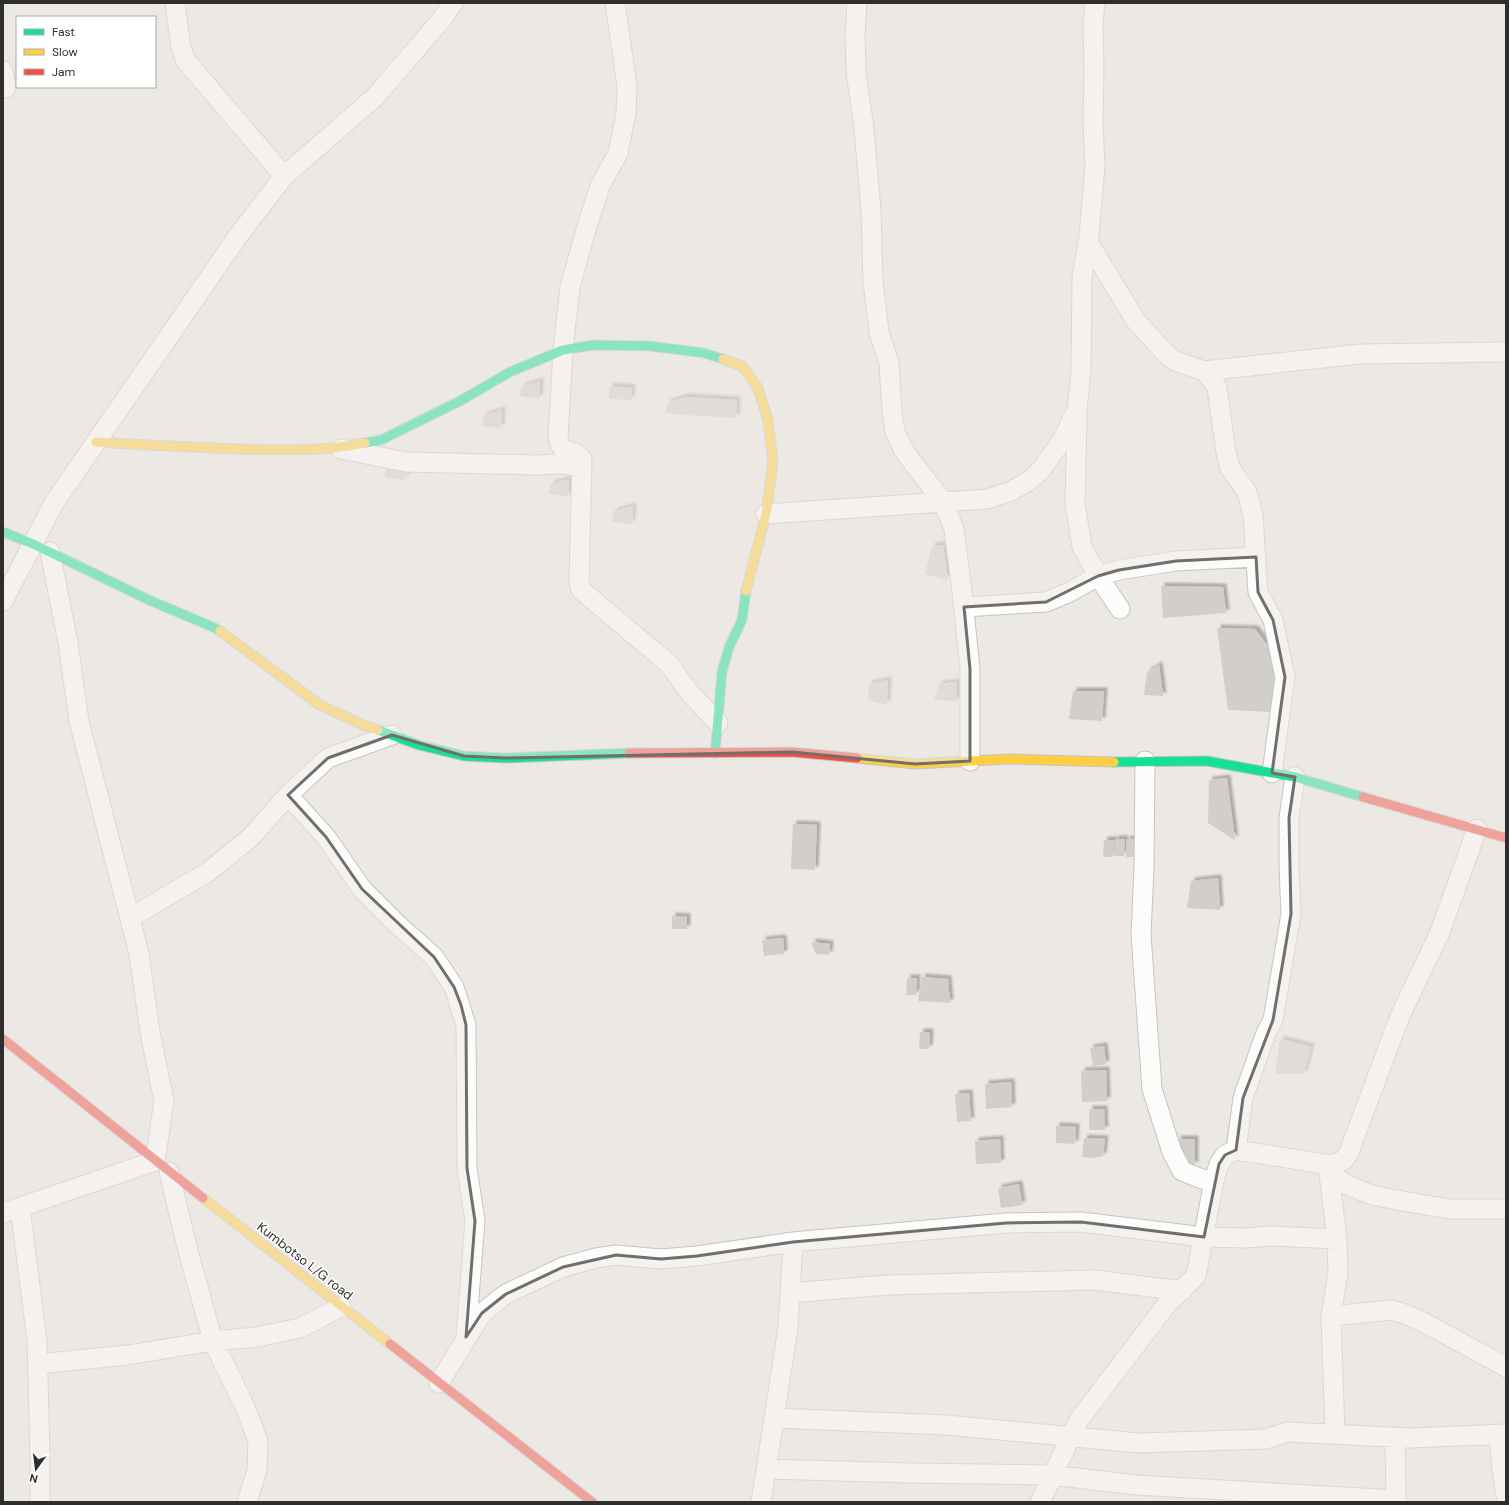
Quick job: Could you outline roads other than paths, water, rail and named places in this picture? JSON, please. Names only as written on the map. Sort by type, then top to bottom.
[{"type":"street","points":[[175,3],[181,48],[186,61],[284,176]]},
{"type":"street","points":[[3,601],[54,503],[238,236],[284,176],[375,97],[443,11],[454,3]]},
{"type":"street","points":[[615,3],[627,86],[626,113],[618,153],[600,186],[570,287],[563,350],[558,436],[559,446],[564,450],[580,456],[582,460],[579,582],[581,590],[669,664],[689,692],[718,723]]},
{"type":"street","points":[[857,3],[855,34],[856,71],[864,129],[871,210],[873,282],[879,332],[889,363],[892,412],[895,432],[904,451],[943,502],[954,529],[970,669],[970,761]]},
{"type":"street","points":[[1095,3],[1093,24],[1093,122],[1095,166],[1088,242],[1082,277],[1075,504],[1082,547],[1098,576],[1120,609]]},
{"type":"street","points":[[1088,242],[1136,321],[1169,357],[1178,362],[1204,370],[1360,354],[1506,352]]},
{"type":"street","points":[[96,442],[299,451],[340,448],[381,440],[460,401],[510,372],[563,350],[593,345],[650,346],[704,353],[742,366],[758,388],[768,420],[773,463],[766,514],[746,588],[742,620],[729,647],[722,672],[715,753]]},
{"type":"street","points":[[1204,370],[1218,388],[1226,452],[1230,468],[1247,492],[1253,514],[1258,592],[1273,620],[1285,677],[1272,773]]},
{"type":"street","points":[[766,514],[987,499],[1009,492],[1029,481],[1041,470],[1063,439],[1077,410]]},
{"type":"street","points":[[340,448],[406,462],[537,465],[561,464],[582,467]]},
{"type":"street","points":[[3,532],[33,544],[149,600],[215,628],[320,705],[364,725],[419,745],[464,756],[505,758],[625,754],[792,752],[915,764],[1008,759],[1207,761],[1295,777],[1506,838]]},
{"type":"street","points":[[50,552],[68,643],[79,721],[139,954],[150,1032],[164,1101],[162,1167],[188,1251],[213,1341],[245,1407],[258,1441],[258,1470],[248,1502]]},
{"type":"street","points":[[964,607],[1046,602],[1070,592],[1098,576],[1119,570],[1176,561],[1256,557]]},
{"type":"street","points":[[130,918],[208,872],[252,836],[288,795],[328,758],[392,735]]},
{"type":"street","points":[[1145,761],[1144,869],[1141,935],[1152,1089],[1172,1152],[1182,1171],[1202,1179],[1214,1181]]},
{"type":"street","points":[[1236,1150],[1243,1098],[1266,1033],[1273,1020],[1291,914],[1289,818],[1295,777]]},
{"type":"street","points":[[288,795],[326,837],[362,889],[397,924],[434,957],[454,987],[460,1005],[466,1025],[467,1168],[475,1222],[466,1337]]},
{"type":"street","points":[[1330,1169],[1344,1160],[1350,1152],[1400,1016],[1440,932],[1477,829]]},
{"type":"street","name":"Kumbotso L/G road","points":[[3,1039],[107,1121],[162,1167],[440,1383],[575,1496],[592,1502]]},
{"type":"street","points":[[1040,1502],[1070,1437],[1083,1414],[1167,1304],[1196,1276],[1214,1181],[1219,1164],[1225,1155],[1236,1150],[1330,1169],[1347,1185],[1372,1195],[1408,1202],[1449,1209],[1506,1209]]},
{"type":"street","points":[[40,1502],[37,1340],[11,1210],[162,1167]]},
{"type":"street","points":[[1330,1169],[1337,1239],[1338,1272],[1331,1316],[1335,1434]]},
{"type":"street","points":[[440,1383],[466,1337],[482,1313],[506,1294],[563,1267],[596,1258],[616,1255],[661,1259],[676,1258],[794,1242],[1006,1223],[1081,1222],[1204,1237],[1246,1238],[1270,1236],[1337,1239]]},
{"type":"street","points":[[761,1502],[788,1328],[794,1242]]},
{"type":"street","points":[[790,1293],[887,1285],[1095,1280],[1182,1290]]},
{"type":"street","points":[[38,1364],[128,1355],[213,1341],[257,1337],[300,1328],[341,1307]]},
{"type":"street","points":[[1331,1316],[1391,1310],[1402,1312],[1506,1368]]},
{"type":"street","points":[[774,1418],[946,1425],[1139,1443],[1266,1439],[1287,1432],[1411,1438],[1503,1434],[1502,1469],[1506,1496]]},
{"type":"street","points":[[766,1469],[1052,1475],[1136,1484],[1396,1501],[1395,1437]]}]
